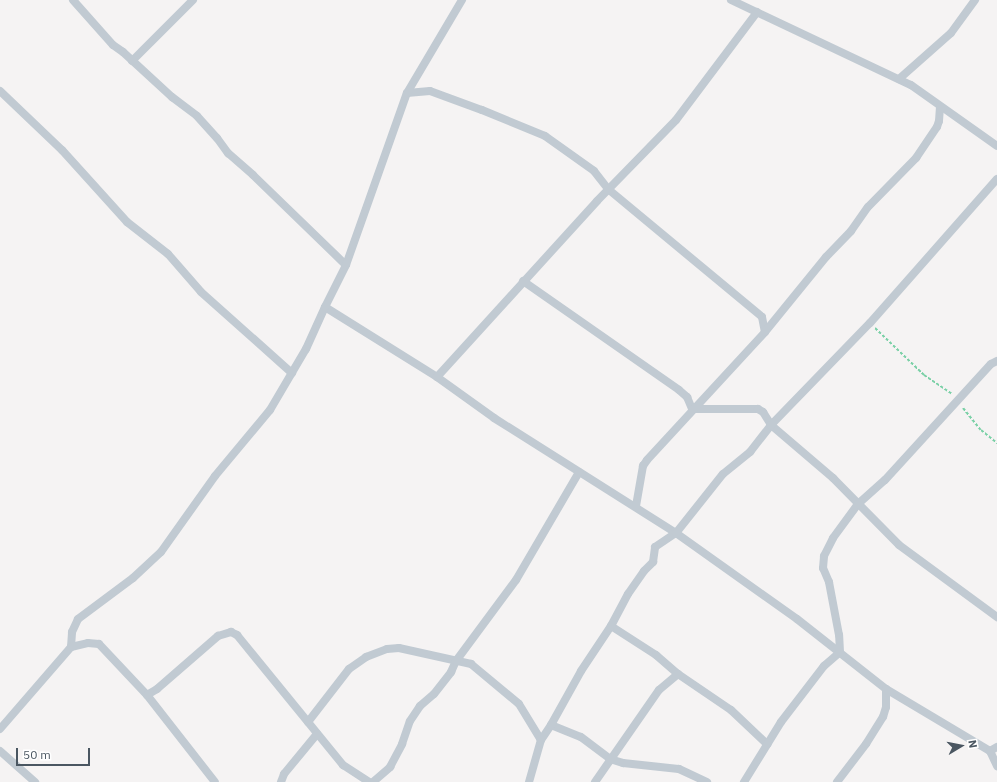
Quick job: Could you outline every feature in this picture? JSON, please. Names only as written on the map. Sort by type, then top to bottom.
[{"type":"street","points":[[73,0],[113,45],[197,116],[217,138],[228,153],[253,175],[281,204],[323,241],[346,265]]},
{"type":"street","points":[[132,61],[193,0]]},
{"type":"street","points":[[71,647],[72,632],[78,619],[133,578],[161,552],[215,476],[270,410],[306,349],[346,265],[407,93],[462,0]]},
{"type":"street","points":[[731,0],[911,85],[997,146]]},
{"type":"street","points":[[899,79],[951,32],[975,0]]},
{"type":"street","points":[[437,377],[608,189],[676,120],[758,12]]},
{"type":"street","points":[[0,91],[62,150],[127,222],[168,254],[202,292],[292,373]]},
{"type":"street","points":[[407,93],[430,91],[545,136],[594,171],[608,189],[762,317],[765,332]]},
{"type":"street","points":[[636,506],[643,466],[647,460],[692,409],[710,394],[765,332],[826,257],[851,231],[868,207],[916,158],[940,121],[940,106]]},
{"type":"street","points":[[529,782],[541,740],[551,726],[581,671],[611,626],[628,594],[644,571],[653,562],[655,547],[676,532],[723,474],[750,452],[771,425],[870,324],[997,179]]},
{"type":"street","points":[[523,281],[679,390],[687,397],[692,409]]},
{"type":"street","points":[[325,307],[437,377],[494,418],[676,532],[797,619],[886,689],[993,749],[997,766]]},
{"type":"street","points":[[840,652],[839,635],[829,582],[823,568],[824,556],[833,538],[858,504],[885,480],[992,364],[997,361]]},
{"type":"street","points":[[692,409],[758,409],[763,412],[771,425],[833,478],[899,545],[997,617]]},
{"type":"street","points":[[373,782],[390,767],[402,744],[410,721],[420,706],[434,694],[451,672],[456,661],[516,580],[579,472]]},
{"type":"street","points":[[611,626],[656,656],[678,674],[731,710],[767,744]]},
{"type":"street","points":[[147,695],[157,689],[218,636],[231,632],[237,635],[342,765],[369,782]]},
{"type":"street","points":[[0,729],[71,647],[88,643],[99,644],[147,695],[215,782]]},
{"type":"street","points":[[308,722],[349,669],[366,657],[387,649],[399,648],[471,664],[519,704],[541,740]]},
{"type":"street","points":[[744,782],[780,722],[824,666],[840,652]]},
{"type":"street","points":[[595,782],[659,690],[678,674]]},
{"type":"street","points":[[837,782],[866,744],[883,717],[886,707],[886,689]]},
{"type":"street","points":[[551,726],[581,737],[610,759],[623,763],[679,769],[707,782]]},
{"type":"street","points":[[281,782],[284,774],[317,734]]},
{"type":"street","points":[[0,751],[35,782]]},
{"type":"path","points":[[870,324],[924,375],[960,399],[965,412],[980,430],[997,443]]}]
